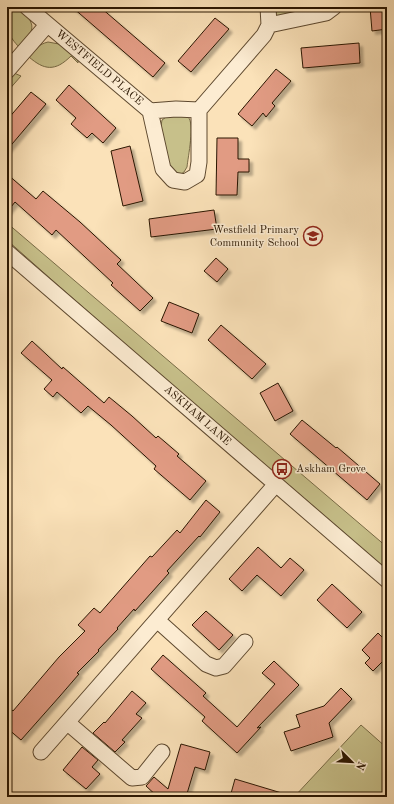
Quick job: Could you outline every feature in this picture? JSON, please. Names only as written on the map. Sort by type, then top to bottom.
[{"type":"street","name":"WESTFIELD PLACE","points":[[27,7],[150,111],[163,170],[174,180],[185,182],[196,175],[199,162],[199,110],[150,111]]},
{"type":"street","points":[[199,110],[264,35],[269,25],[268,7]]},
{"type":"street","points":[[269,25],[326,13],[334,7]]},
{"type":"street","name":"WESTFIELD PLACE","points":[[7,71],[47,25]]},
{"type":"street","name":"ASKHAM LANE","points":[[7,252],[387,580]]},
{"type":"street","points":[[41,752],[276,484]]},
{"type":"street","points":[[157,620],[206,664],[216,668],[224,666],[245,642]]},
{"type":"street","points":[[68,722],[132,778],[142,778],[162,752]]},
{"type":"shaded area","points":[[12,7],[19,7],[25,13],[32,27],[29,36],[20,48],[12,39],[7,25],[10,14],[14,9]]},
{"type":"shaded area","points":[[272,7],[327,7],[279,17],[275,15]]},
{"type":"shaded area","points":[[48,42],[59,44],[78,59],[78,63],[71,56],[60,65],[55,67],[45,67],[29,57],[42,44]]},
{"type":"shaded area","points":[[14,73],[21,76],[7,92],[7,81]]},
{"type":"shaded area","points":[[169,115],[184,115],[190,120],[191,133],[187,167],[181,174],[176,174],[169,170],[161,126],[162,120]]},
{"type":"shaded area","points":[[7,223],[387,547],[387,570],[7,240]]},
{"type":"shaded area","points":[[361,725],[387,748],[387,797],[294,797]]},
{"type":"building","points":[[72,7],[100,7],[165,63],[153,77]]},
{"type":"building","points":[[370,7],[387,7],[387,29],[372,31]]},
{"type":"building","points":[[215,18],[229,29],[191,72],[178,61]]},
{"type":"building","points":[[359,43],[360,63],[303,68],[301,48]]},
{"type":"building","points":[[276,69],[291,81],[272,103],[275,106],[266,117],[263,113],[252,126],[238,114]]},
{"type":"building","points":[[69,85],[116,128],[103,143],[92,133],[87,138],[71,124],[76,118],[56,100]]},
{"type":"building","points":[[31,92],[46,104],[7,150],[7,120]]},
{"type":"building","points":[[217,138],[238,138],[238,159],[249,159],[249,172],[238,172],[237,195],[216,195]]},
{"type":"building","points":[[130,146],[143,201],[123,206],[111,151]]},
{"type":"building","points":[[7,174],[36,199],[43,191],[80,222],[121,260],[117,264],[153,298],[140,311],[111,285],[113,283],[56,230],[52,235],[15,202],[7,212]]},
{"type":"building","points":[[214,210],[217,229],[151,237],[149,219]]},
{"type":"building","points":[[216,258],[228,269],[217,282],[204,271]]},
{"type":"building","points":[[169,302],[199,314],[192,333],[161,321]]},
{"type":"building","points":[[221,325],[266,364],[252,379],[208,340]]},
{"type":"building","points":[[32,341],[62,369],[63,367],[104,403],[109,397],[156,438],[158,436],[179,454],[177,456],[206,481],[190,500],[154,469],[156,466],[88,406],[81,413],[57,392],[53,397],[44,389],[52,380],[21,353]]},
{"type":"building","points":[[278,383],[293,411],[275,421],[260,393]]},
{"type":"building","points":[[302,420],[336,448],[337,447],[380,484],[367,500],[290,434]]},
{"type":"building","points":[[206,500],[220,512],[200,537],[199,536],[167,571],[169,573],[135,611],[134,609],[98,650],[99,651],[77,673],[79,674],[21,740],[7,728],[7,706],[13,711],[59,657],[85,631],[78,625],[94,608],[100,613],[150,556],[152,557],[177,530],[180,533]]},
{"type":"building","points":[[258,547],[281,568],[290,558],[304,570],[281,596],[257,575],[242,591],[229,579]]},
{"type":"building","points":[[332,584],[362,612],[347,628],[317,600]]},
{"type":"building","points":[[206,611],[233,635],[219,650],[192,625]]},
{"type":"building","points":[[378,633],[387,642],[387,657],[373,671],[365,663],[370,658],[362,650]]},
{"type":"building","points":[[163,655],[206,693],[203,696],[237,727],[275,684],[262,673],[274,661],[299,685],[257,728],[261,727],[237,753],[202,721],[205,717],[151,669]]},
{"type":"building","points":[[341,688],[352,699],[329,723],[333,737],[291,751],[284,732],[300,727],[296,715],[324,706]]},
{"type":"building","points":[[132,691],[146,703],[136,714],[142,718],[122,740],[125,742],[115,752],[93,733],[104,722],[105,723]]},
{"type":"building","points":[[181,744],[210,752],[205,770],[195,767],[186,797],[158,797],[146,786],[154,777],[168,789]]},
{"type":"building","points":[[82,747],[98,760],[92,767],[100,774],[86,789],[63,770]]},
{"type":"building","points":[[235,779],[285,794],[285,797],[230,797]]},
{"type":"place","name":"Westfield Primary Community School","points":[[313,236]]},
{"type":"place","name":"Askham Grove","points":[[282,469]]}]
